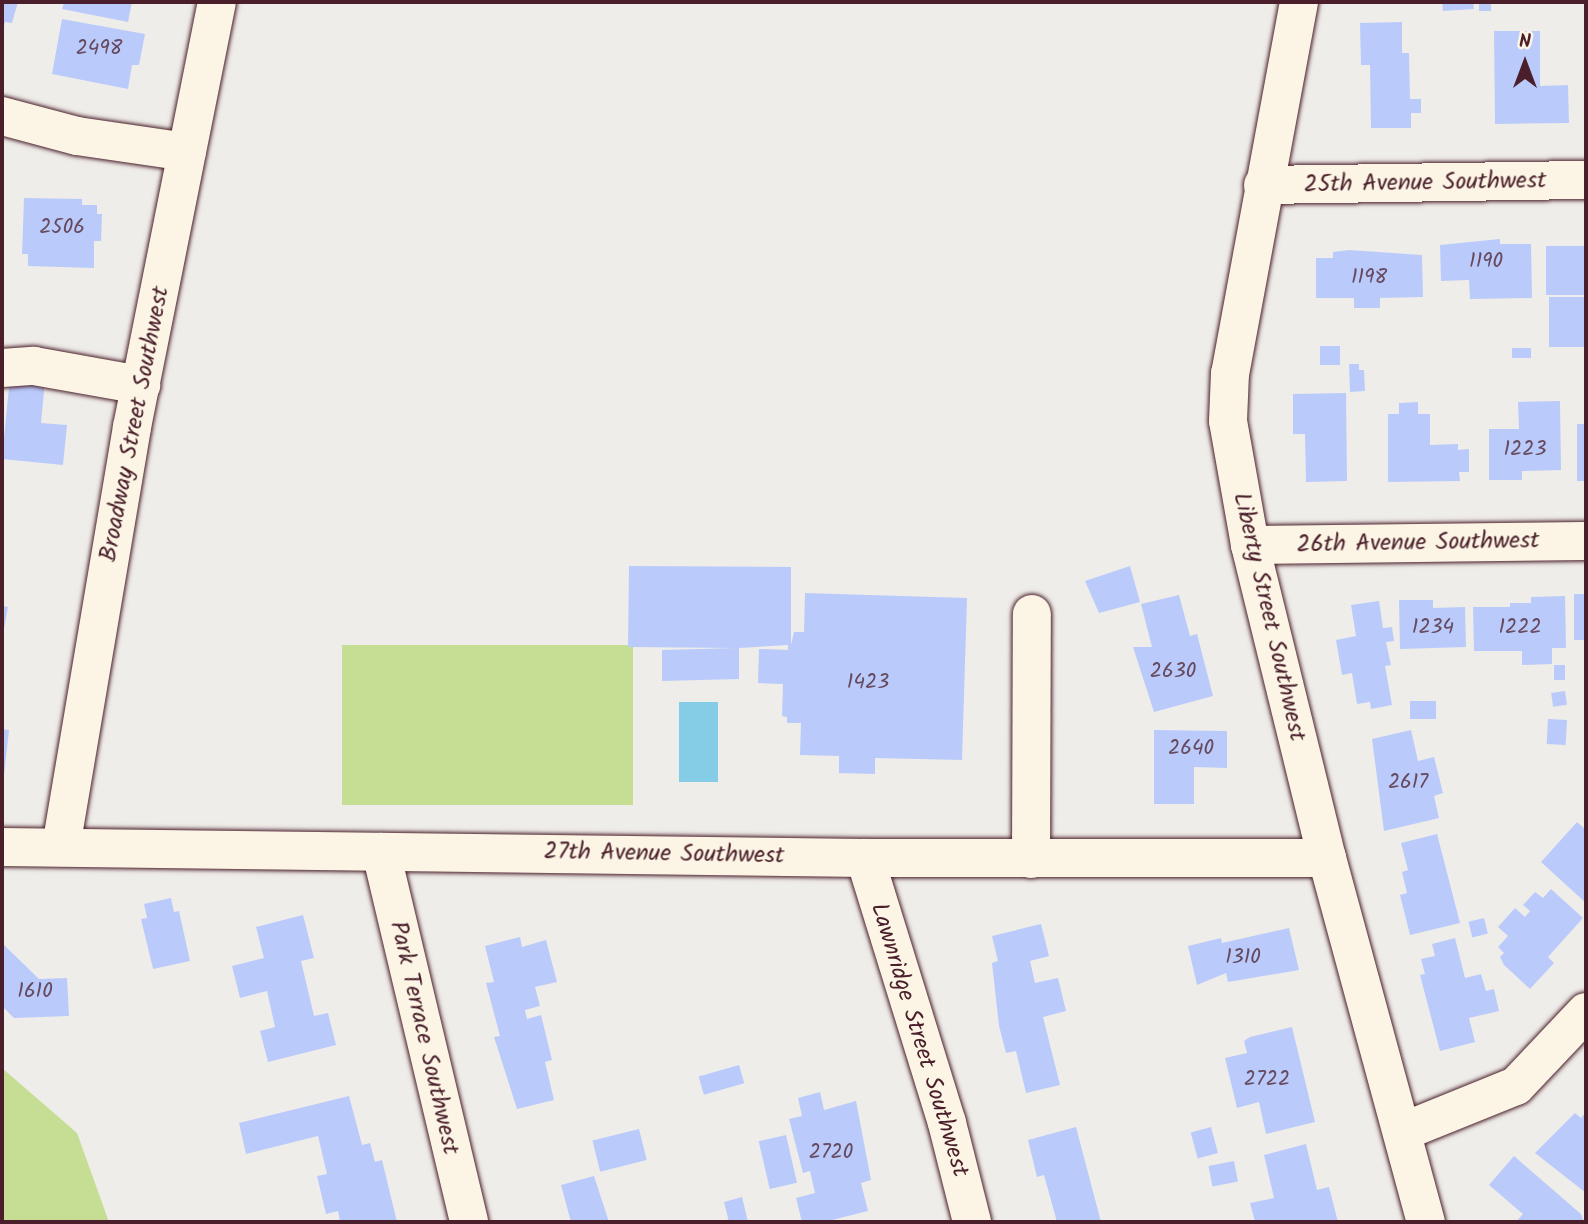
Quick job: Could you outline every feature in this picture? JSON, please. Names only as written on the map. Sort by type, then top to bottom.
[{"type":"street","name":"Broadway Street Southwest","points":[[61,847],[141,386],[217,2]]},
{"type":"street","name":"Liberty Street Southwest","points":[[1299,2],[1263,185],[1228,396],[1231,450],[1250,545],[1327,858],[1426,1222]]},
{"type":"street","points":[[2,116],[77,136],[187,152]]},
{"type":"street","name":"25th Avenue Southwest","points":[[1263,185],[1586,180]]},
{"type":"street","points":[[2,368],[34,366],[141,386]]},
{"type":"street","name":"26th Avenue Southwest","points":[[1250,545],[1586,541]]},
{"type":"street","points":[[1031,859],[1032,614]]},
{"type":"street","name":"27th Avenue Southwest","points":[[2,846],[381,852],[650,852],[865,858],[1327,858]]},
{"type":"street","name":"Park Terrace Southwest","points":[[381,852],[469,1222]]},
{"type":"street","name":"Lawnridge Street Southwest","points":[[865,858],[947,1123],[972,1222]]},
{"type":"street","points":[[1402,1132],[1516,1086],[1586,1012]]},
{"type":"green space","points":[[342,645],[633,645],[633,805],[342,805]]},
{"type":"green space","points":[[2,1068],[77,1133],[109,1222],[2,1222]]},
{"type":"water","points":[[679,702],[718,702],[718,782],[679,782]]},
{"type":"building","points":[[2,2],[18,2],[12,23],[5,22],[3,30]]},
{"type":"building","points":[[64,2],[132,2],[128,22],[62,9]]},
{"type":"building","points":[[1442,2],[1473,2],[1474,9],[1443,11]]},
{"type":"building","points":[[1479,2],[1491,2],[1491,11],[1479,11]]},
{"type":"building","points":[[62,19],[145,34],[139,65],[132,65],[128,89],[52,74]]},
{"type":"building","points":[[1402,22],[1402,53],[1409,53],[1410,99],[1421,99],[1421,113],[1411,113],[1411,128],[1371,128],[1370,65],[1361,65],[1360,23]]},
{"type":"building","points":[[1494,31],[1540,31],[1540,86],[1568,85],[1569,123],[1495,124]]},
{"type":"building","points":[[24,198],[82,199],[82,205],[97,205],[97,214],[102,214],[101,241],[94,241],[94,268],[28,266],[28,254],[22,254]]},
{"type":"building","points":[[1500,239],[1500,244],[1531,244],[1532,298],[1470,299],[1469,280],[1441,281],[1440,245]]},
{"type":"building","points":[[1546,246],[1586,246],[1586,295],[1546,295]]},
{"type":"building","points":[[1349,250],[1422,255],[1423,297],[1380,298],[1380,308],[1354,308],[1354,298],[1316,298],[1316,258],[1333,258],[1333,252]]},
{"type":"building","points":[[1549,297],[1586,297],[1586,347],[1549,347]]},
{"type":"building","points":[[1320,346],[1340,346],[1340,365],[1320,365]]},
{"type":"building","points":[[1512,348],[1531,348],[1531,358],[1512,358]]},
{"type":"building","points":[[1349,364],[1359,364],[1359,370],[1364,370],[1365,391],[1350,392]]},
{"type":"building","points":[[10,377],[45,380],[41,423],[67,425],[63,465],[2,459]]},
{"type":"building","points":[[1346,393],[1347,481],[1306,482],[1305,434],[1293,434],[1293,394]]},
{"type":"building","points":[[1560,401],[1561,470],[1522,471],[1522,480],[1489,480],[1489,429],[1519,429],[1518,402]]},
{"type":"building","points":[[1418,402],[1418,414],[1430,414],[1430,445],[1458,444],[1458,450],[1469,449],[1469,472],[1459,472],[1460,481],[1388,482],[1388,414],[1399,414],[1399,403]]},
{"type":"building","points":[[1577,424],[1586,424],[1586,481],[1577,481]]},
{"type":"building","points":[[629,566],[791,567],[791,645],[794,632],[804,632],[805,593],[967,598],[962,760],[875,758],[875,774],[839,773],[839,756],[800,755],[801,723],[787,723],[787,717],[782,716],[783,684],[758,683],[759,649],[788,650],[788,645],[739,648],[739,679],[662,681],[662,650],[735,648],[628,647]]},
{"type":"building","points":[[1130,566],[1140,602],[1099,613],[1085,581]]},
{"type":"building","points":[[1574,594],[1586,594],[1586,640],[1574,640]]},
{"type":"building","points":[[1179,595],[1190,636],[1197,634],[1213,696],[1154,712],[1133,647],[1152,647],[1141,604]]},
{"type":"building","points":[[1565,596],[1566,648],[1552,648],[1552,664],[1522,665],[1522,651],[1474,651],[1473,607],[1510,607],[1510,603],[1531,603],[1531,597]]},
{"type":"building","points":[[1399,600],[1433,600],[1433,608],[1465,607],[1466,647],[1400,649]]},
{"type":"building","points":[[1379,601],[1383,628],[1392,627],[1394,641],[1386,642],[1391,665],[1385,666],[1392,705],[1371,709],[1370,702],[1357,704],[1352,673],[1342,675],[1336,640],[1356,636],[1351,605]]},
{"type":"building","points":[[2,606],[8,607],[3,634],[2,634]]},
{"type":"building","points":[[1554,665],[1565,665],[1565,680],[1554,680]]},
{"type":"building","points":[[1565,691],[1567,705],[1553,707],[1551,693]]},
{"type":"building","points":[[1410,701],[1436,701],[1436,719],[1410,719]]},
{"type":"building","points":[[1548,719],[1567,720],[1566,745],[1547,744]]},
{"type":"building","points":[[2,729],[9,730],[4,775],[2,774]]},
{"type":"building","points":[[1154,730],[1227,731],[1227,768],[1194,767],[1194,804],[1154,804]]},
{"type":"building","points":[[1411,730],[1418,761],[1434,757],[1443,793],[1434,796],[1439,818],[1384,831],[1372,739]]},
{"type":"building","points":[[1577,822],[1586,830],[1586,903],[1541,862]]},
{"type":"building","points":[[1437,834],[1460,923],[1410,935],[1400,895],[1407,893],[1402,872],[1408,870],[1401,843]]},
{"type":"building","points":[[1551,889],[1583,918],[1548,957],[1554,963],[1530,989],[1504,965],[1500,957],[1504,953],[1498,947],[1508,936],[1498,927],[1515,908],[1525,917],[1530,911],[1523,905],[1535,892],[1543,898]]},
{"type":"building","points":[[171,898],[174,912],[179,911],[190,961],[153,969],[141,919],[147,918],[144,904]]},
{"type":"building","points":[[303,915],[314,958],[301,961],[314,1016],[328,1013],[336,1045],[268,1062],[260,1031],[275,1027],[267,991],[240,998],[232,966],[264,958],[256,927]]},
{"type":"building","points":[[1484,918],[1488,934],[1472,937],[1468,922]]},
{"type":"building","points":[[1041,924],[1049,956],[1030,961],[1035,983],[1058,978],[1066,1011],[1043,1017],[1060,1085],[1026,1093],[1016,1051],[1006,1053],[999,1026],[992,963],[998,961],[992,936]]},
{"type":"building","points":[[1289,928],[1299,970],[1228,982],[1226,973],[1197,985],[1188,946],[1221,938],[1222,943]]},
{"type":"building","points":[[520,937],[522,947],[546,940],[557,982],[535,987],[540,1006],[525,1010],[527,1019],[541,1015],[552,1060],[545,1062],[554,1100],[517,1109],[494,1037],[500,1036],[486,983],[494,982],[485,946]]},
{"type":"building","points":[[1455,938],[1465,978],[1481,974],[1486,991],[1494,989],[1499,1011],[1469,1018],[1475,1042],[1440,1051],[1420,975],[1425,974],[1421,959],[1435,956],[1432,944]]},
{"type":"building","points":[[2,943],[39,979],[67,978],[69,1016],[14,1018],[2,1006]]},
{"type":"building","points":[[1292,1027],[1315,1122],[1266,1134],[1259,1102],[1237,1108],[1225,1058],[1247,1053],[1244,1041],[1250,1037]]},
{"type":"building","points":[[739,1065],[744,1083],[704,1095],[699,1077]]},
{"type":"building","points":[[820,1092],[824,1110],[856,1101],[871,1180],[861,1183],[868,1211],[824,1222],[802,1222],[796,1198],[815,1193],[810,1171],[803,1173],[789,1119],[802,1116],[798,1098]]},
{"type":"building","points":[[349,1096],[362,1145],[370,1143],[375,1162],[382,1160],[397,1222],[340,1222],[338,1211],[326,1214],[317,1176],[327,1174],[318,1136],[246,1154],[239,1123]]},
{"type":"building","points":[[1586,1112],[1586,1193],[1535,1153],[1575,1113],[1581,1118]]},
{"type":"building","points":[[1076,1127],[1101,1222],[1057,1222],[1044,1175],[1037,1177],[1028,1140]]},
{"type":"building","points":[[1211,1127],[1218,1153],[1198,1159],[1191,1132]]},
{"type":"building","points":[[639,1129],[647,1160],[600,1172],[592,1141]]},
{"type":"building","points":[[786,1135],[797,1183],[770,1189],[759,1141]]},
{"type":"building","points":[[1306,1144],[1317,1190],[1329,1187],[1338,1222],[1255,1222],[1250,1203],[1274,1198],[1264,1155]]},
{"type":"building","points":[[1514,1156],[1581,1214],[1584,1222],[1516,1222],[1523,1214],[1489,1185]]},
{"type":"building","points":[[1234,1161],[1238,1182],[1212,1187],[1208,1166]]},
{"type":"building","points":[[594,1176],[609,1222],[571,1222],[561,1185]]},
{"type":"building","points":[[742,1197],[748,1222],[729,1222],[724,1202]]}]
